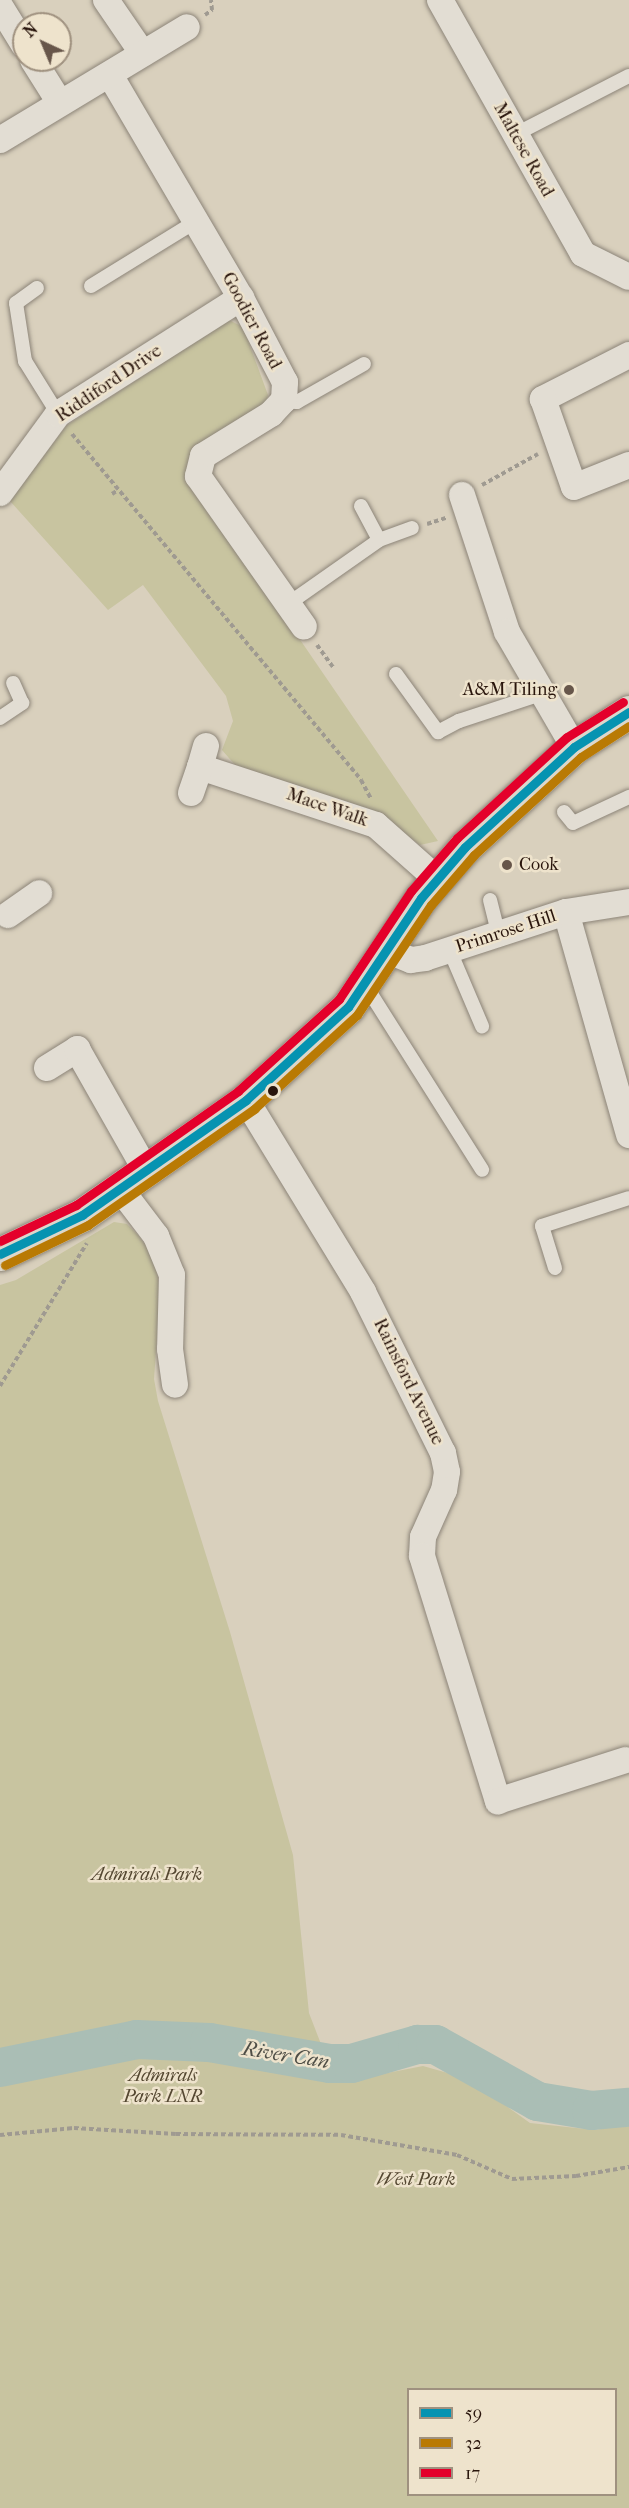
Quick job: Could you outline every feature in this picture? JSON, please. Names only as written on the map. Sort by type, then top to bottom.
[{"type":"main road","points":[[0,1254],[82,1215],[134,1181],[246,1100],[328,1027],[364,983],[436,879],[495,817],[574,747],[629,712]]},
{"type":"street","points":[[106,0],[143,54]]},
{"type":"street","name":"Maltese Road","points":[[440,0],[583,254],[629,277]]},
{"type":"street","points":[[0,6],[12,26]]},
{"type":"street","points":[[0,140],[187,27]]},
{"type":"street","points":[[41,72],[60,103]]},
{"type":"street","name":"Goodier Road","points":[[110,75],[241,298],[285,382],[284,400]]},
{"type":"street","name":"Riddiford Drive","points":[[0,493],[58,414],[241,298]]},
{"type":"street","points":[[629,355],[543,399],[574,487],[629,465]]},
{"type":"street","points":[[284,400],[271,414],[203,456],[198,476],[304,627]]},
{"type":"street","points":[[465,503],[507,632],[574,747]]},
{"type":"street","name":"Mace Walk","points":[[190,794],[203,756],[354,815],[391,837],[436,879]]},
{"type":"street","points":[[2,913],[39,893]]},
{"type":"street","name":"Primrose Hill","points":[[386,950],[411,960],[450,951],[566,912],[629,902]]},
{"type":"street","points":[[566,912],[629,1135]]},
{"type":"street","points":[[47,1068],[77,1049],[172,1275],[170,1349],[175,1385]]},
{"type":"street","name":"Rainsford Avenue","points":[[246,1100],[363,1292],[443,1453],[447,1472],[444,1490],[423,1537],[422,1556],[498,1801],[626,1760]]},
{"type":"lane","points":[[514,135],[629,76]]},
{"type":"lane","points":[[91,286],[195,222]]},
{"type":"lane","points":[[37,288],[16,303],[25,361],[58,414]]},
{"type":"lane","points":[[284,400],[297,402],[364,364]]},
{"type":"lane","points":[[361,506],[379,540]]},
{"type":"lane","points":[[288,604],[379,540],[412,528]]},
{"type":"lane","points":[[396,674],[438,732],[459,721],[544,693]]},
{"type":"lane","points":[[0,718],[22,703],[13,682]]},
{"type":"lane","points":[[564,813],[573,823],[629,797]]},
{"type":"lane","points":[[490,900],[498,933]]},
{"type":"lane","points":[[450,951],[482,1026]]},
{"type":"lane","points":[[364,983],[482,1170]]},
{"type":"lane","points":[[555,1268],[542,1226],[629,1198]]},
{"type":"path","points":[[58,414],[118,490],[362,780],[391,837]]},
{"type":"path","points":[[412,528],[465,503],[557,444]]},
{"type":"path","points":[[112,494],[118,490]]},
{"type":"path","points":[[160,548],[164,544]]},
{"type":"path","points":[[0,1386],[91,1236],[82,1215]]},
{"type":"path","points":[[0,2135],[74,2128],[176,2134],[341,2135],[457,2155],[512,2179],[576,2176],[629,2167]]},
{"type":"green space","points":[[229,320],[243,327],[268,395],[266,404],[190,479],[438,841],[420,845],[376,812],[235,765],[222,750],[233,721],[226,696],[143,585],[108,610],[10,501],[66,426]]},
{"type":"green space","name":"Admirals Park LNR","points":[[114,1222],[127,1224],[151,1252],[157,1270],[160,1296],[154,1379],[158,1401],[230,1632],[293,1855],[309,2013],[336,2083],[423,2066],[469,2079],[530,2123],[595,2130],[629,2124],[629,2508],[0,2508],[0,1285],[16,1280]]},
{"type":"waterway","name":"River Can","points":[[0,2067],[136,2039],[209,2042],[329,2063],[351,2063],[417,2044],[435,2044],[537,2101],[591,2110],[629,2107]]},
{"type":"transit line","name":"17","points":[[0,1241],[76,1205],[238,1091],[339,999],[411,891],[457,838],[567,737],[623,702]]},
{"type":"transit line","name":"59","points":[[0,1254],[82,1215],[246,1100],[348,1007],[421,898],[465,847],[574,747],[629,712]]},
{"type":"transit line","name":"32","points":[[5,1265],[88,1225],[254,1109],[357,1015],[431,905],[474,855],[581,757],[629,726]]},
{"type":"place","name":"A&M Tiling","points":[[569,690]]},
{"type":"place","name":"Cook","points":[[507,865]]},
{"type":"park label","name":"Admirals Park","points":[[147,1875]]},
{"type":"park label","name":"West Park","points":[[416,2180]]}]
